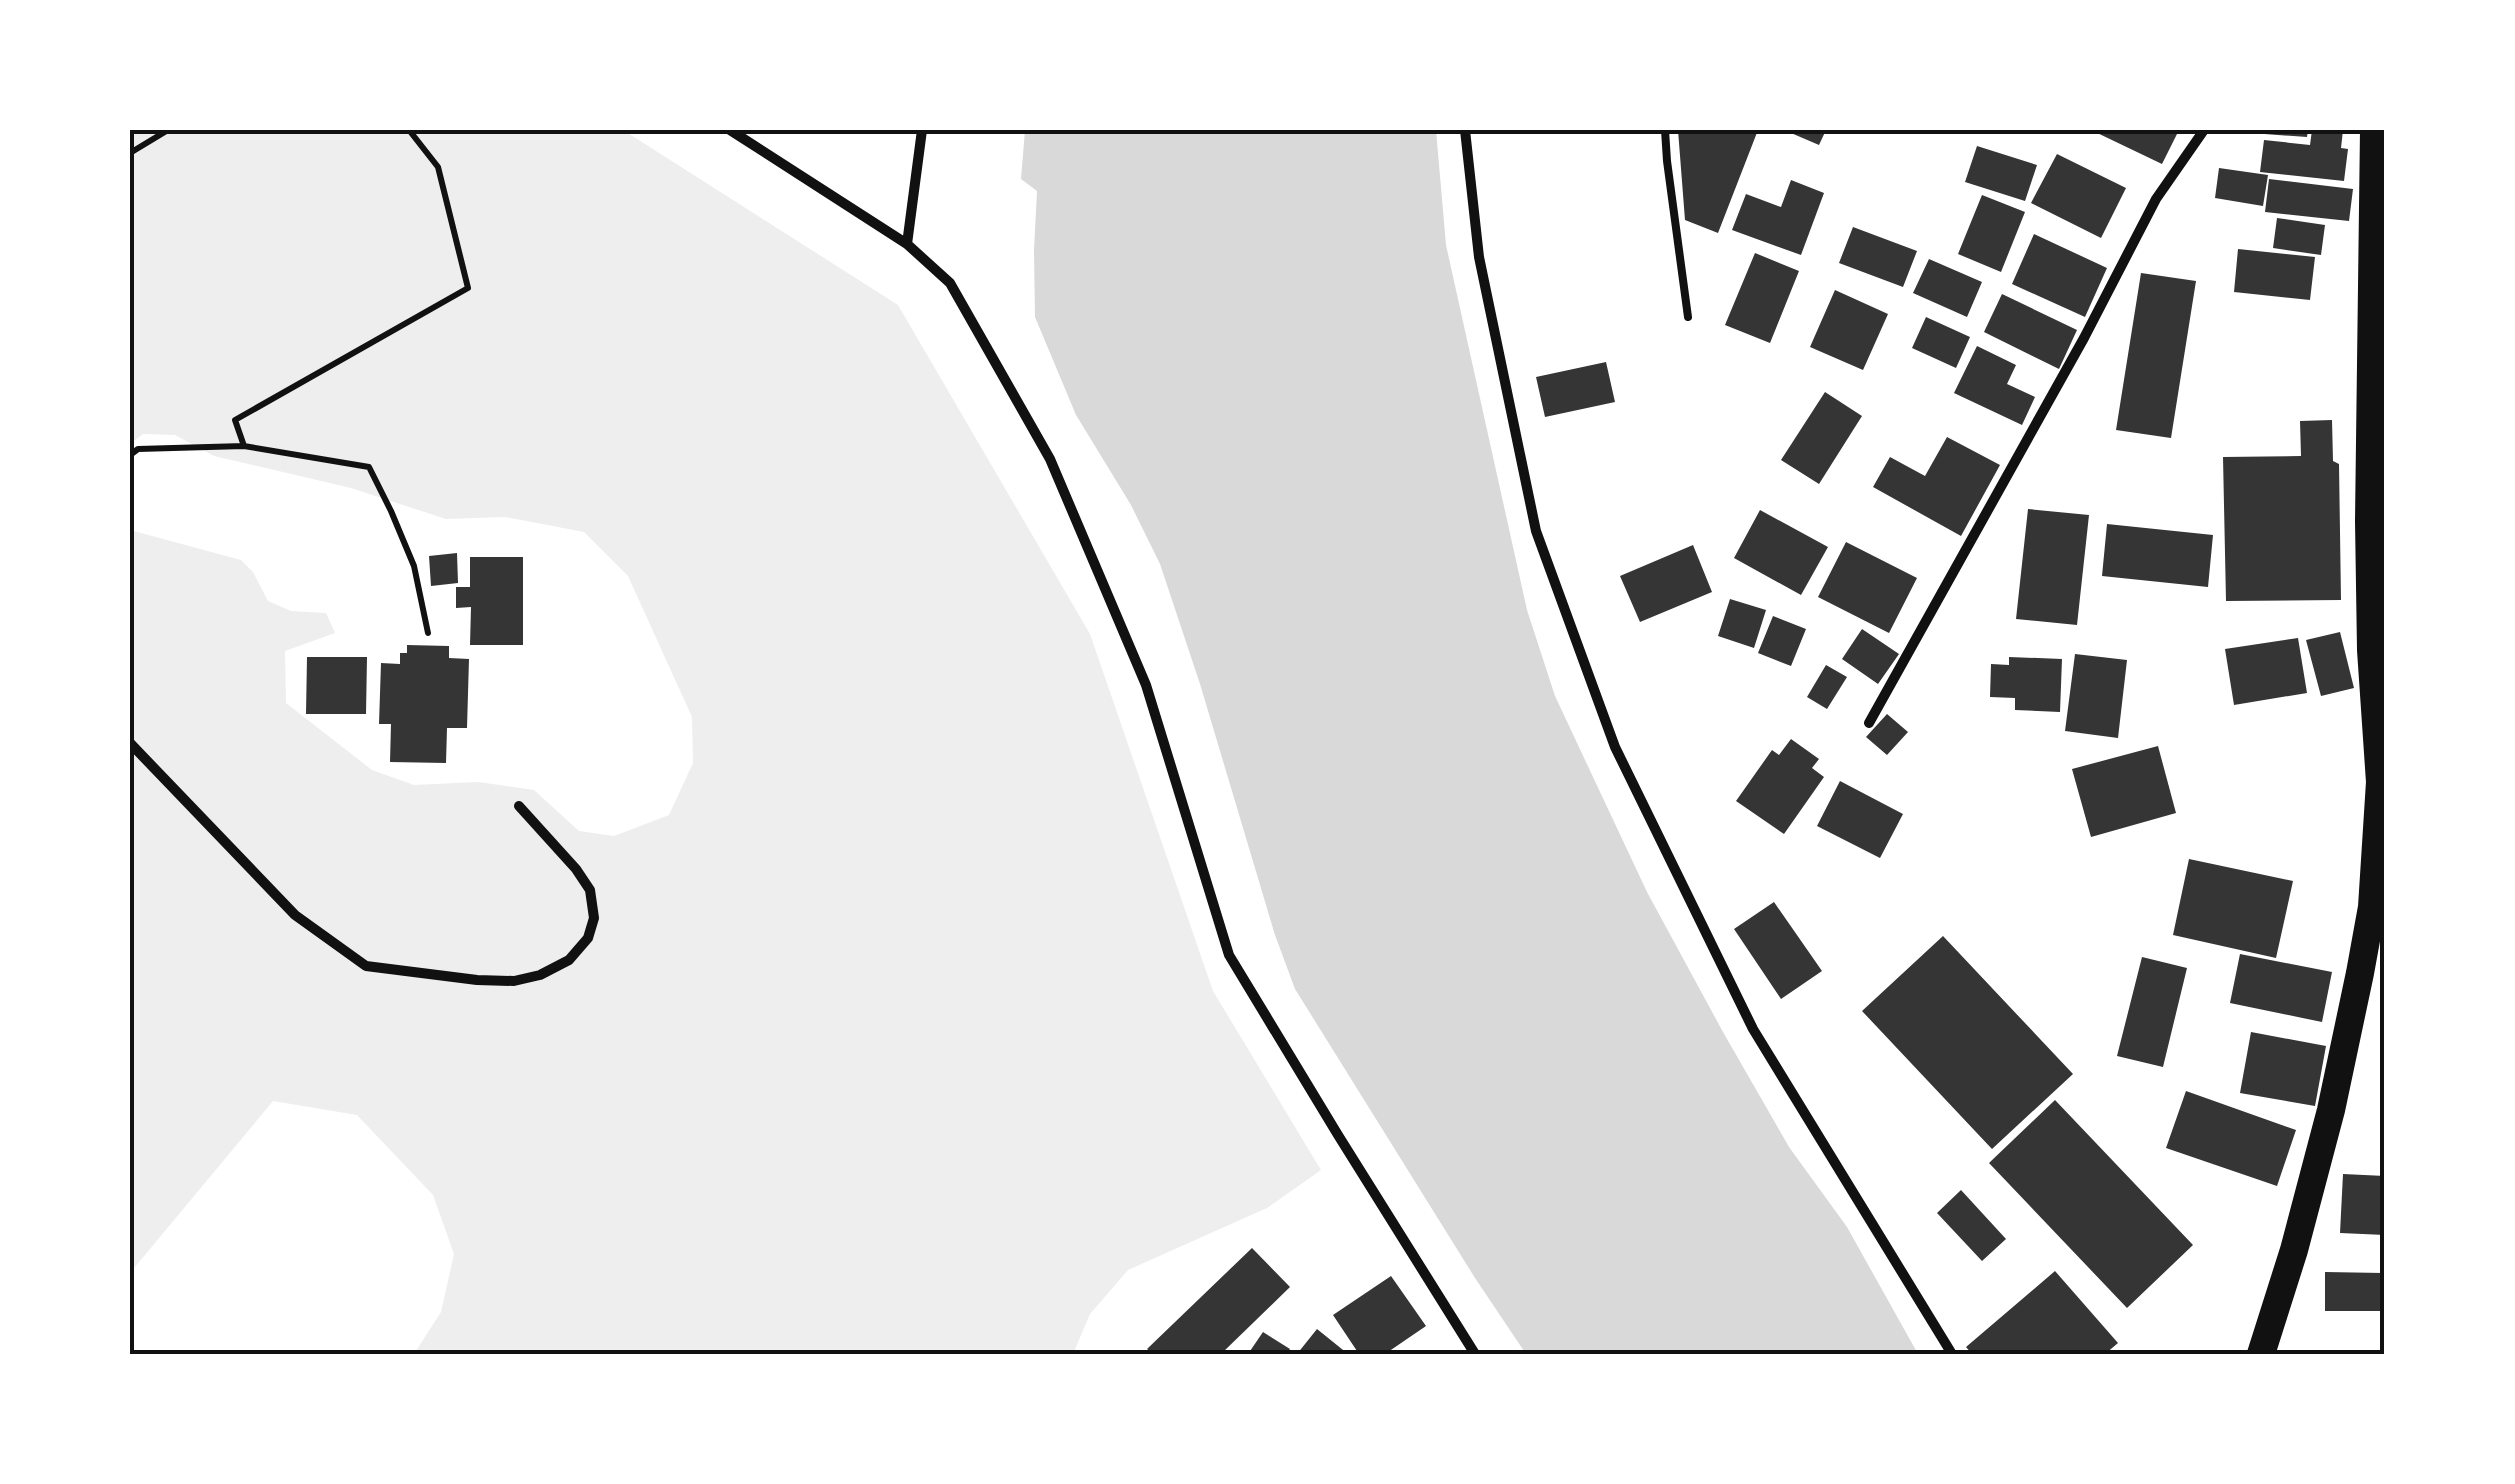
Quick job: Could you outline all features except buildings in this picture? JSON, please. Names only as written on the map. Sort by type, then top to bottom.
[{"type":"highway","points":[[2261,1354],[2294,1250],[2331,1110],[2378,907],[2378,649],[2369,521],[2374,130]]},
{"type":"street","points":[[730,130],[907,244],[950,283],[1050,459],[1146,685],[1230,955],[1474,1354]]},
{"type":"street","points":[[907,244],[922,130]]},
{"type":"street","points":[[1465,130],[1479,257],[1536,531],[1615,747],[1754,1030],[1952,1354]]},
{"type":"street","points":[[1869,723],[2084,338],[2156,199],[2204,130]]},
{"type":"street","points":[[130,743],[295,915],[366,966],[477,980],[514,980],[540,975],[569,960],[588,938],[594,918],[590,890],[519,806]]},
{"type":"lane","points":[[1666,130],[1688,317]]},
{"type":"path","points":[[130,153],[168,130]]},
{"type":"path","points":[[244,446],[235,420],[468,288],[438,167],[409,130]]},
{"type":"path","points":[[130,454],[138,449],[244,446],[369,467],[414,566],[428,633]]},
{"type":"shaded area","points":[[130,130],[623,130],[898,305],[1090,634],[1213,991],[1321,1170],[1267,1208],[1128,1270],[1090,1314],[1073,1354],[414,1354],[441,1312],[454,1254],[433,1195],[357,1115],[273,1101],[130,1273],[130,530],[241,560],[253,572],[268,601],[291,611],[326,613],[335,633],[285,651],[286,703],[372,770],[414,785],[478,782],[534,790],[579,831],[614,836],[669,815],[693,763],[692,717],[628,576],[584,532],[505,517],[446,519],[351,488],[214,456],[175,435],[143,434],[130,444]]},
{"type":"shaded area","points":[[1025,130],[1436,130],[1446,245],[1527,610],[1555,696],[1647,892],[1723,1032],[1789,1147],[1847,1227],[1918,1354],[1526,1354],[1295,989],[1160,564],[1131,505],[1076,415],[1035,317],[1037,191],[1021,179]]}]
